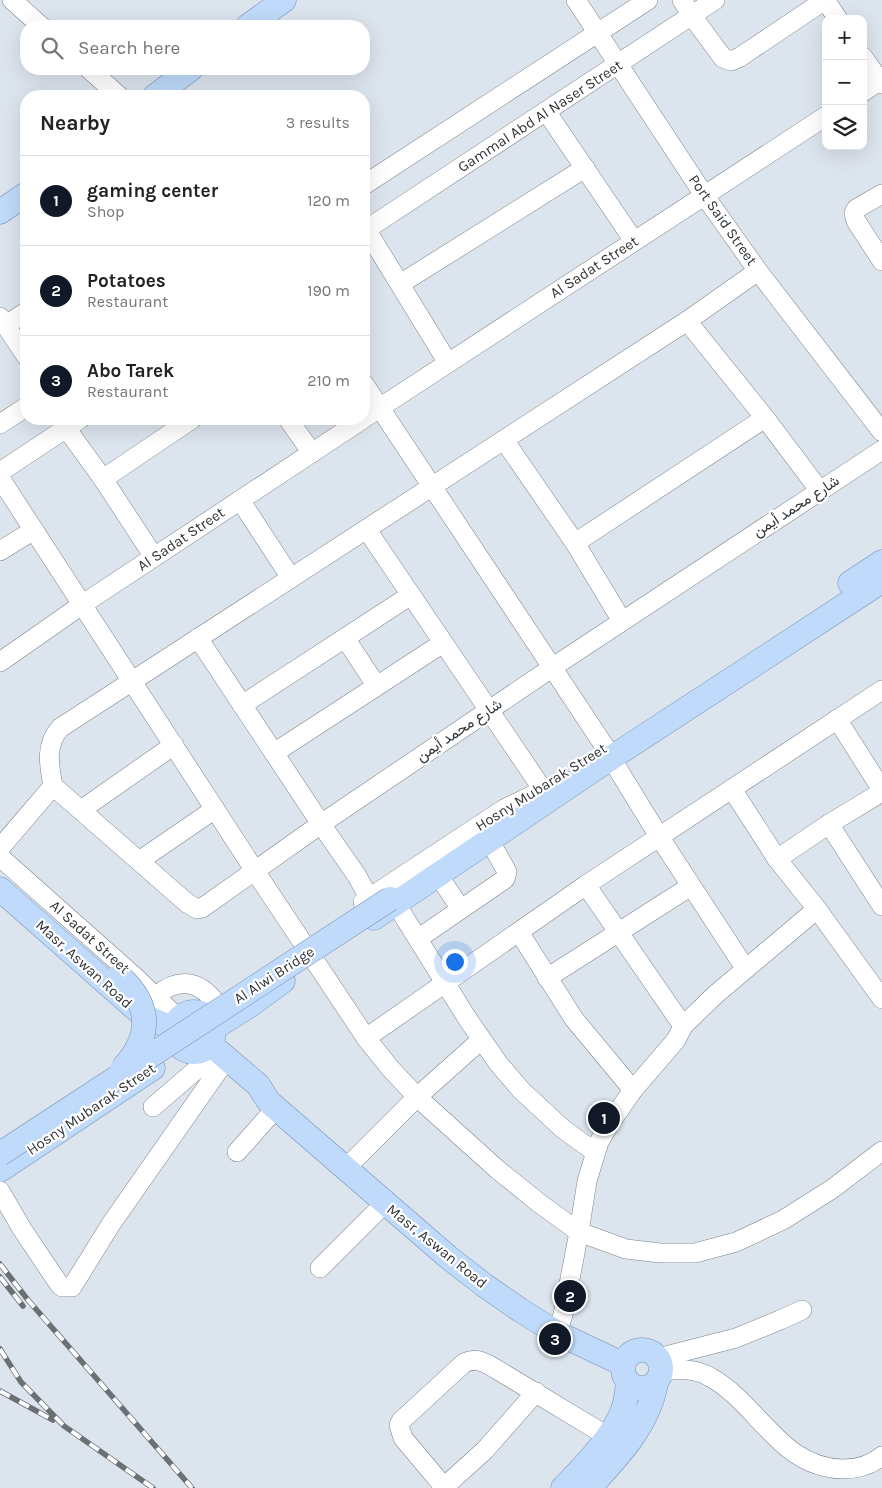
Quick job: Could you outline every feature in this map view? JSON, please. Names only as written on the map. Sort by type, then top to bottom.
[{"type":"main road","points":[[256,20],[284,0]]},
{"type":"main road","points":[[170,90],[185,75]]},
{"type":"main road","points":[[0,212],[20,198]]},
{"type":"main road","name":"Hosny Mubarak Street","points":[[0,1170],[204,1042],[249,1006],[309,950],[385,900],[438,875],[608,753],[882,562]]},
{"type":"main road","name":"Hosny Mubarak Street","points":[[543,790],[608,753],[882,581]]},
{"type":"main road","name":"Al Alwi Bridge","points":[[0,1154],[470,844],[543,790]]},
{"type":"main road","points":[[0,874],[129,985],[139,1000],[145,1018],[144,1031],[136,1053],[108,1083]]},
{"type":"main road","name":"Masr, Aswan Road","points":[[0,889],[137,1010],[148,1018],[204,1042],[248,1097],[272,1105],[448,1257],[484,1285],[558,1333],[645,1375]]},
{"type":"main road","points":[[204,1042],[237,1063],[232,1039],[240,1016],[249,1006]]},
{"type":"main road","points":[[563,1488],[594,1454],[645,1375]]},
{"type":"main road","points":[[576,1488],[619,1439],[637,1409],[645,1375]]},
{"type":"main road","points":[[589,1488],[614,1461],[644,1420],[650,1408],[645,1375]]},
{"type":"street","points":[[12,0],[34,20]]},
{"type":"street","name":"Port Said Street","points":[[576,0],[704,195],[758,271],[882,432]]},
{"type":"street","points":[[370,181],[648,0]]},
{"type":"street","name":"Gammal Abd Al Naser Street","points":[[370,227],[618,64],[687,8],[715,0]]},
{"type":"street","points":[[687,8],[723,58],[731,61],[740,57],[825,0],[835,15]]},
{"type":"street","points":[[865,60],[881,82],[867,90]]},
{"type":"street","points":[[96,75],[112,90]]},
{"type":"street","points":[[546,111],[634,241]]},
{"type":"street","name":"Al Sadat Street","points":[[370,414],[822,119]]},
{"type":"street","points":[[400,284],[585,168]]},
{"type":"street","points":[[882,194],[856,209],[854,213],[856,221],[882,261]]},
{"type":"street","points":[[370,238],[448,363]]},
{"type":"street","points":[[0,848],[53,786],[49,754],[54,735],[60,728],[687,321],[758,271]]},
{"type":"street","points":[[20,314],[3,321],[20,347]]},
{"type":"street","points":[[687,321],[765,418],[820,491]]},
{"type":"street","points":[[0,424],[20,411]]},
{"type":"street","points":[[370,416],[433,487],[553,667],[660,838],[745,968]]},
{"type":"street","points":[[575,543],[765,418]]},
{"type":"street","points":[[0,472],[70,425]]},
{"type":"street","points":[[74,425],[103,479],[154,558]]},
{"type":"street","points":[[103,479],[183,425]]},
{"type":"street","points":[[292,425],[312,453]]},
{"type":"street","name":"Al Sadat Street","points":[[0,662],[83,604],[354,425]]},
{"type":"street","points":[[504,440],[575,543],[622,621]]},
{"type":"street","name":"شارع محمد أيمن","points":[[53,786],[187,904],[197,909],[208,905],[321,824],[488,710],[882,450]]},
{"type":"street","points":[[0,478],[366,1038],[417,1097],[498,1170],[539,1203],[579,1232],[626,1248],[660,1253],[695,1253],[736,1242],[783,1220],[832,1189],[882,1151]]},
{"type":"street","points":[[240,500],[291,578]]},
{"type":"street","points":[[0,551],[34,530]]},
{"type":"street","points":[[367,530],[543,790]]},
{"type":"street","points":[[242,705],[411,595]]},
{"type":"street","points":[[198,638],[357,876],[385,900],[419,938],[481,1040],[498,1063],[521,1090],[563,1129],[595,1152]]},
{"type":"street","points":[[345,638],[376,685]]},
{"type":"street","points":[[274,754],[376,685],[443,643]]},
{"type":"street","points":[[366,1038],[586,885],[882,690]]},
{"type":"street","points":[[777,859],[882,791],[837,719]]},
{"type":"street","points":[[80,810],[174,745]]},
{"type":"street","points":[[732,788],[777,859],[817,909],[881,996]]},
{"type":"street","points":[[139,861],[215,808]]},
{"type":"street","points":[[829,824],[882,906]]},
{"type":"street","points":[[419,938],[501,883],[506,876],[505,868],[489,840]]},
{"type":"street","name":"Al Sadat Street","points":[[0,857],[156,996],[204,1042]]},
{"type":"street","points":[[438,875],[461,909]]},
{"type":"street","points":[[586,885],[683,1026]]},
{"type":"street","points":[[546,978],[691,886]]},
{"type":"street","points":[[558,1333],[579,1232],[583,1201],[595,1152],[606,1129],[633,1090],[676,1040],[683,1026],[745,968],[817,909]]},
{"type":"street","points":[[519,932],[546,978],[574,1019],[633,1090]]},
{"type":"street","name":"Hosny Mubarak Street","points":[[0,1141],[204,1042],[309,950]]},
{"type":"street","points":[[0,1191],[22,1229],[62,1288],[72,1287],[110,1224],[204,1042],[209,993],[199,986],[188,983],[176,984],[165,988],[156,996]]},
{"type":"street","points":[[346,1168],[417,1097],[481,1040]]},
{"type":"street","points":[[154,1107],[204,1042]]},
{"type":"street","points":[[237,1152],[272,1105]]},
{"type":"street","points":[[320,1268],[385,1203]]},
{"type":"street","points":[[645,1375],[766,1327],[802,1310]]},
{"type":"street","points":[[536,1392],[485,1450],[444,1488],[403,1438],[399,1429],[401,1421],[464,1363],[471,1360],[483,1362],[536,1392],[607,1436]]},
{"type":"street","points":[[645,1375],[677,1369],[694,1371],[708,1376],[723,1385],[789,1450],[808,1462],[830,1469],[852,1469],[874,1463],[882,1456]]},
{"type":"railway","points":[[0,1264],[28,1300],[192,1488]]},
{"type":"railway","points":[[0,1277],[23,1306]]},
{"type":"railway","points":[[0,1349],[21,1382],[64,1426],[153,1488]]},
{"type":"railway","points":[[0,1391],[53,1420]]},
{"type":"place","name":"gaming center","points":[[604,1118]]},
{"type":"place","name":"Potatoes","points":[[570,1296]]},
{"type":"place","name":"Abo Tarek","points":[[555,1339]]}]
